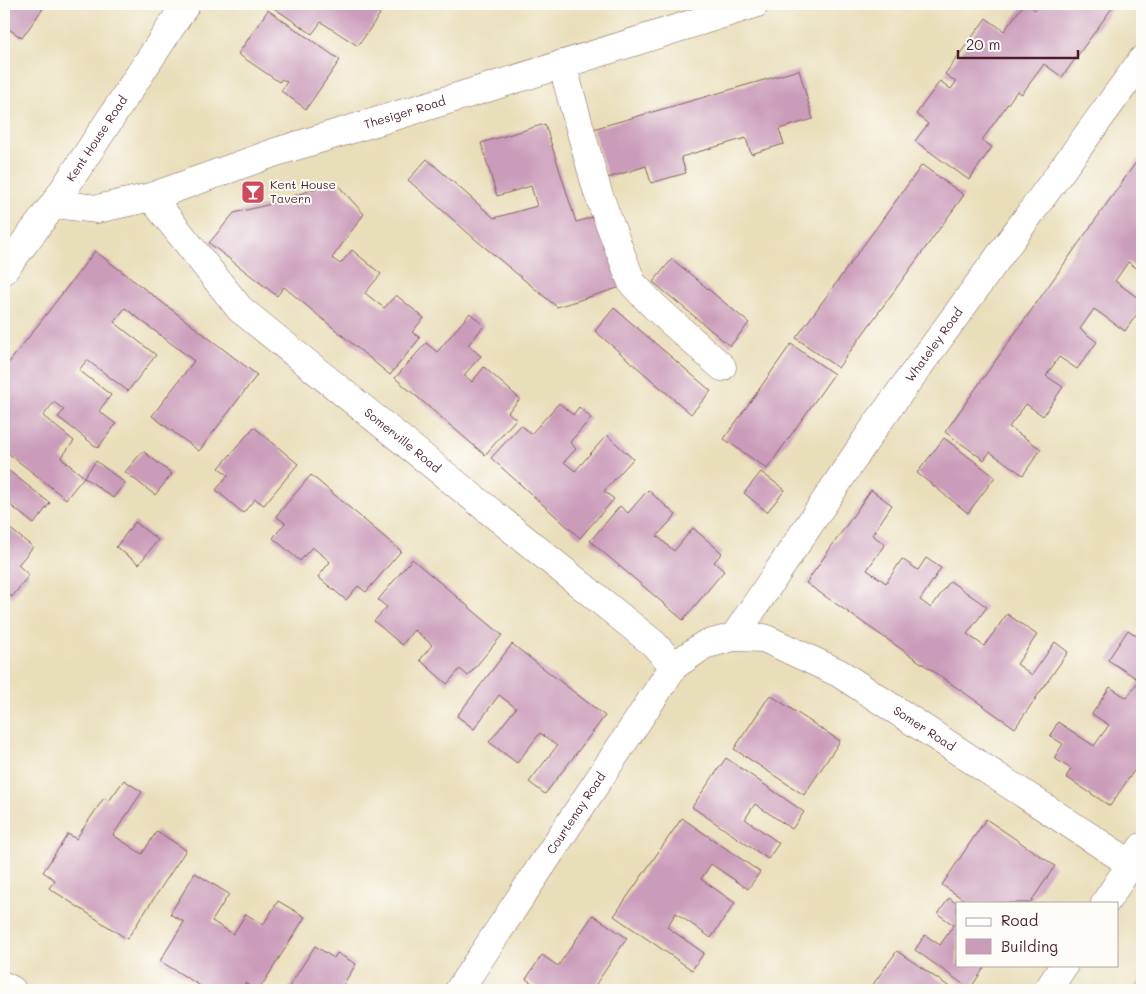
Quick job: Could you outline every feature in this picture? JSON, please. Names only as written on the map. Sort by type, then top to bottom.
[{"type":"street","name":"Kent House Road","points":[[4,270],[54,204],[186,4]]},
{"type":"street","name":"Thesiger Road","points":[[54,204],[97,209],[151,197],[276,152],[754,4]]},
{"type":"street","name":"Whateley Road","points":[[734,637],[876,425],[1142,60]]},
{"type":"street","points":[[562,64],[598,193],[632,283],[655,307],[722,367]]},
{"type":"street","name":"Somerville Road","points":[[151,197],[240,309],[654,644],[674,666]]},
{"type":"street","name":"Somer Road","points":[[704,645],[734,637],[764,638],[839,672],[1136,856]]},
{"type":"street","name":"Courtenay Road","points":[[459,990],[674,666],[704,645]]},
{"type":"street","points":[[1106,902],[1136,856]]},
{"type":"street","points":[[1048,990],[1063,966]]},
{"type":"street","points":[[4,986],[12,990]]},
{"type":"building","points":[[4,4],[46,4],[22,38],[4,26]]},
{"type":"building","points":[[273,4],[365,4],[380,14],[358,46],[321,22],[312,34],[271,6]]},
{"type":"building","points":[[1024,4],[1035,10],[1040,4],[1115,4],[1062,77],[1044,64],[1022,94],[1017,91],[982,140],[992,147],[969,180],[915,141],[928,124],[916,114],[940,81],[951,89],[956,82],[945,74],[986,18],[1004,31]]},
{"type":"building","points":[[268,10],[340,60],[306,109],[281,91],[287,82],[282,79],[279,82],[238,54]]},
{"type":"building","points":[[799,70],[813,119],[779,129],[784,144],[751,154],[746,138],[681,157],[686,173],[651,183],[646,166],[608,178],[593,129]]},
{"type":"building","points":[[545,124],[576,222],[600,215],[621,287],[557,307],[476,240],[408,180],[427,159],[494,218],[537,206],[531,186],[497,196],[481,143]]},
{"type":"building","points":[[1142,154],[1142,272],[1128,262],[1115,281],[1142,301],[1142,307],[1125,331],[1094,309],[1080,329],[1097,342],[1077,369],[1059,357],[1046,376],[1063,387],[1043,416],[1026,404],[1009,427],[1041,449],[1023,475],[990,452],[984,460],[945,432]]},
{"type":"building","points":[[922,165],[964,195],[838,368],[796,338]]},
{"type":"building","points":[[335,182],[364,214],[332,258],[340,264],[352,250],[381,274],[365,293],[384,308],[396,295],[424,318],[412,332],[420,338],[390,375],[284,287],[277,296],[209,243],[234,213],[267,205]]},
{"type":"building","points":[[95,251],[257,375],[199,451],[152,416],[194,361],[125,308],[114,322],[156,355],[128,391],[87,360],[79,370],[111,395],[99,411],[116,424],[98,448],[58,417],[64,410],[54,402],[43,416],[74,441],[61,458],[84,477],[66,499],[4,450],[4,369]]},
{"type":"building","points":[[672,259],[749,323],[730,346],[653,282]]},
{"type":"building","points":[[614,308],[711,391],[691,414],[595,331]]},
{"type":"building","points":[[470,313],[484,326],[468,345],[481,356],[464,375],[472,382],[484,367],[520,399],[508,412],[516,419],[485,455],[395,378],[426,343],[437,352]]},
{"type":"building","points":[[791,344],[834,374],[767,469],[724,439]]},
{"type":"building","points":[[559,403],[573,415],[579,407],[591,418],[570,442],[576,449],[564,462],[575,471],[607,435],[633,459],[604,491],[614,499],[580,538],[491,458],[521,425],[531,434]]},
{"type":"building","points":[[254,427],[298,464],[264,505],[255,499],[243,513],[216,490],[228,475],[219,468]]},
{"type":"building","points":[[944,438],[995,477],[968,513],[917,473]]},
{"type":"building","points":[[143,451],[172,474],[155,495],[125,472]]},
{"type":"building","points":[[96,461],[125,483],[113,498],[84,477]]},
{"type":"building","points":[[4,467],[50,503],[34,524],[4,500]]},
{"type":"building","points":[[761,472],[785,490],[767,512],[744,493]]},
{"type":"building","points":[[311,475],[401,551],[366,592],[358,586],[346,600],[318,577],[330,562],[321,554],[312,547],[300,561],[273,538],[285,523],[276,516]]},
{"type":"building","points":[[648,490],[676,515],[657,536],[674,551],[693,528],[722,553],[714,562],[724,571],[683,620],[590,541],[620,506],[628,513]]},
{"type":"building","points":[[871,490],[892,505],[872,535],[885,544],[867,570],[886,583],[902,559],[918,570],[926,558],[941,568],[920,600],[931,608],[950,581],[987,607],[967,634],[984,646],[1007,614],[1037,635],[1017,664],[1032,675],[1055,642],[1068,652],[1015,728],[806,583]]},
{"type":"building","points":[[135,522],[158,540],[139,564],[116,547]]},
{"type":"building","points":[[4,524],[33,547],[18,565],[29,575],[12,597],[4,590]]},
{"type":"building","points":[[412,559],[502,635],[468,676],[460,669],[447,684],[420,660],[432,645],[423,637],[414,630],[402,645],[374,621],[387,607],[378,600]]},
{"type":"building","points":[[1128,630],[1142,639],[1142,759],[1110,806],[1066,777],[1071,769],[1054,758],[1063,744],[1050,736],[1058,722],[1094,746],[1109,725],[1092,714],[1110,687],[1127,698],[1139,680],[1108,660]]},
{"type":"building","points":[[512,644],[605,716],[545,794],[529,782],[557,746],[540,733],[517,763],[489,742],[516,708],[499,695],[474,729],[457,716]]},
{"type":"building","points":[[770,695],[840,741],[804,795],[734,749]]},
{"type":"building","points":[[726,758],[804,812],[792,829],[755,804],[745,819],[779,843],[768,859],[692,807]]},
{"type":"building","points":[[124,780],[142,792],[113,835],[142,854],[157,831],[186,850],[127,939],[49,888],[55,880],[43,872],[68,834],[76,839],[104,798],[109,801]]},
{"type":"building","points":[[682,818],[760,872],[748,889],[711,864],[701,879],[735,903],[711,938],[676,913],[667,927],[704,953],[692,970],[614,916]]},
{"type":"building","points":[[986,819],[1055,866],[1031,902],[968,902],[942,885]]},
{"type":"building","points":[[195,873],[229,894],[212,921],[233,934],[246,914],[263,925],[278,901],[305,917],[259,990],[245,983],[240,990],[207,990],[160,961],[184,922],[170,914]]},
{"type":"building","points":[[949,898],[956,903],[956,966],[985,966],[970,989],[915,950],[925,935],[940,945],[954,925],[938,914]]},
{"type":"building","points":[[593,915],[627,938],[592,990],[542,990],[526,979],[542,955],[558,966]]},
{"type":"building","points":[[315,946],[334,958],[337,953],[356,964],[340,990],[287,990]]},
{"type":"building","points":[[897,951],[954,990],[869,990]]},
{"type":"building","points":[[1142,977],[1142,990],[1133,990]]},
{"type":"place","name":"Kent House Tavern","points":[[253,192]]}]
